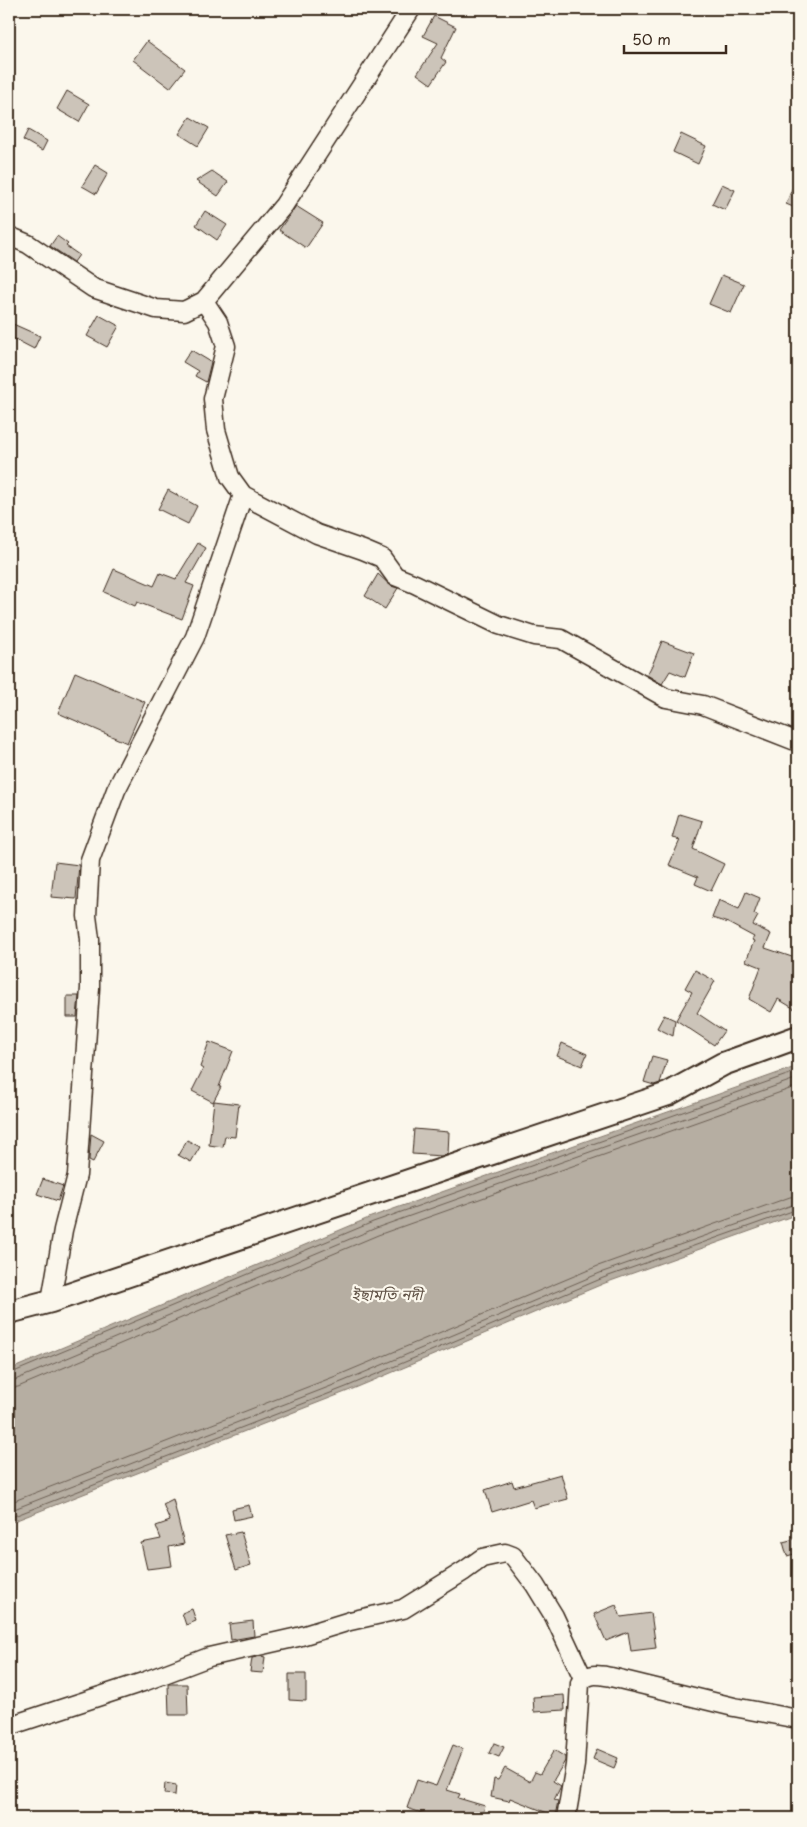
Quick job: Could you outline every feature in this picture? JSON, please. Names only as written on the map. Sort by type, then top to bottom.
[{"type":"main road","points":[[9,1312],[51,1301],[668,1094],[723,1064],[798,1037]]},
{"type":"street","points":[[9,236],[28,244],[93,288],[156,309],[184,311],[204,301],[284,205],[411,9]]},
{"type":"street","points":[[204,301],[218,322],[226,346],[213,399],[216,430],[230,476],[243,496],[317,534],[382,558],[395,576],[416,584],[499,624],[534,636],[560,639],[666,698],[703,705],[798,742]]},
{"type":"street","points":[[51,1301],[64,1230],[77,1175],[90,988],[90,940],[87,916],[90,860],[116,790],[195,637],[243,496]]},
{"type":"street","points":[[9,1726],[143,1682],[209,1657],[298,1637],[350,1620],[403,1609],[464,1572],[482,1558],[505,1553],[513,1556],[535,1585],[554,1616],[584,1678]]},
{"type":"street","points":[[566,1818],[575,1765],[580,1683],[584,1678],[592,1674],[798,1719]]},
{"type":"water","name":"ইছামতি নদী","points":[[798,1066],[798,1214],[605,1283],[348,1391],[9,1523],[9,1370],[371,1217]]},
{"type":"building","points":[[434,16],[456,27],[441,58],[446,62],[431,84],[417,74],[438,43],[423,36]]},
{"type":"building","points":[[147,41],[185,69],[170,88],[133,60]]},
{"type":"building","points":[[67,91],[89,104],[79,122],[57,109]]},
{"type":"building","points":[[190,117],[209,128],[198,146],[179,134]]},
{"type":"building","points":[[28,130],[47,141],[42,151],[23,140]]},
{"type":"building","points":[[681,134],[706,146],[698,164],[673,152]]},
{"type":"building","points":[[95,165],[108,173],[96,194],[82,186]]},
{"type":"building","points":[[212,171],[228,182],[218,196],[196,181]]},
{"type":"building","points":[[798,174],[798,209],[786,204]]},
{"type":"building","points":[[722,184],[735,190],[725,210],[712,204]]},
{"type":"building","points":[[296,206],[323,223],[306,248],[279,230]]},
{"type":"building","points":[[205,211],[227,225],[217,240],[196,225]]},
{"type":"building","points":[[57,236],[68,244],[66,246],[79,255],[74,262],[50,246]]},
{"type":"building","points":[[722,275],[744,284],[731,313],[709,304]]},
{"type":"building","points":[[99,315],[119,326],[107,347],[87,336]]},
{"type":"building","points":[[13,324],[40,336],[34,349],[9,336]]},
{"type":"building","points":[[191,350],[211,362],[206,382],[195,376],[198,371],[183,362]]},
{"type":"building","points":[[168,490],[197,506],[188,524],[158,509]]},
{"type":"building","points":[[198,543],[206,548],[186,583],[194,586],[182,619],[137,602],[135,606],[104,592],[114,569],[154,586],[160,573],[176,579]]},
{"type":"building","points":[[378,574],[391,586],[398,588],[385,609],[365,596]]},
{"type":"building","points":[[662,641],[694,653],[685,677],[670,671],[662,684],[647,675]]},
{"type":"building","points":[[75,672],[145,702],[127,743],[58,713]]},
{"type":"building","points":[[679,814],[702,821],[693,849],[724,864],[711,891],[695,884],[698,877],[669,865],[680,840],[672,838]]},
{"type":"building","points":[[55,862],[79,865],[76,899],[51,897]]},
{"type":"building","points":[[746,892],[760,898],[754,914],[758,916],[753,925],[771,934],[765,948],[798,959],[798,1011],[778,999],[771,1012],[749,999],[761,967],[746,961],[754,937],[728,923],[712,918],[719,900],[739,909]]},
{"type":"building","points":[[695,970],[715,981],[697,1013],[724,1031],[714,1045],[676,1020],[692,992],[685,988]]},
{"type":"building","points":[[67,996],[79,996],[77,1017],[67,1017]]},
{"type":"building","points":[[664,1015],[675,1020],[673,1036],[657,1028]]},
{"type":"building","points":[[209,1042],[233,1051],[219,1087],[221,1087],[213,1102],[192,1091],[203,1069],[200,1067]]},
{"type":"building","points":[[562,1043],[587,1054],[582,1066],[557,1056]]},
{"type":"building","points":[[652,1056],[667,1060],[660,1083],[654,1085],[644,1082]]},
{"type":"building","points":[[214,1101],[239,1104],[235,1137],[225,1136],[223,1147],[209,1145]]},
{"type":"building","points":[[414,1129],[449,1132],[448,1154],[442,1156],[412,1154]]},
{"type":"building","points":[[91,1134],[104,1141],[93,1162],[89,1160]]},
{"type":"building","points":[[187,1140],[200,1147],[191,1162],[178,1155]]},
{"type":"building","points":[[43,1179],[63,1186],[58,1201],[37,1194]]},
{"type":"building","points":[[561,1474],[568,1499],[534,1508],[531,1500],[492,1512],[485,1490],[512,1481],[514,1487]]},
{"type":"building","points":[[173,1499],[184,1544],[169,1547],[172,1566],[147,1569],[141,1543],[161,1539],[156,1526],[170,1521],[163,1504]]},
{"type":"building","points":[[249,1505],[252,1516],[234,1520],[232,1509]]},
{"type":"building","points":[[241,1532],[251,1565],[236,1570],[225,1535]]},
{"type":"building","points":[[798,1538],[798,1553],[787,1556],[783,1542]]},
{"type":"building","points":[[616,1605],[621,1617],[651,1613],[656,1648],[631,1651],[628,1632],[606,1641],[594,1614]]},
{"type":"building","points":[[192,1609],[196,1621],[186,1625],[182,1613]]},
{"type":"building","points":[[253,1621],[254,1636],[231,1640],[229,1624]]},
{"type":"building","points":[[265,1657],[263,1673],[250,1672],[252,1658]]},
{"type":"building","points":[[289,1674],[306,1674],[306,1701],[289,1700]]},
{"type":"building","points":[[168,1684],[187,1684],[188,1715],[169,1715]]},
{"type":"building","points":[[564,1695],[565,1710],[534,1712],[533,1697]]},
{"type":"building","points":[[494,1743],[504,1747],[499,1757],[489,1753]]},
{"type":"building","points":[[453,1745],[463,1749],[447,1790],[460,1794],[458,1798],[485,1806],[482,1818],[436,1818],[407,1808],[417,1780],[436,1786]]},
{"type":"building","points":[[597,1749],[618,1758],[614,1768],[593,1759]]},
{"type":"building","points":[[554,1750],[565,1757],[565,1761],[553,1781],[561,1786],[554,1800],[558,1801],[555,1816],[510,1798],[509,1801],[491,1797],[494,1779],[498,1780],[505,1768],[530,1782],[535,1772],[540,1774]]},
{"type":"building","points":[[165,1783],[176,1785],[175,1795],[164,1794]]}]
